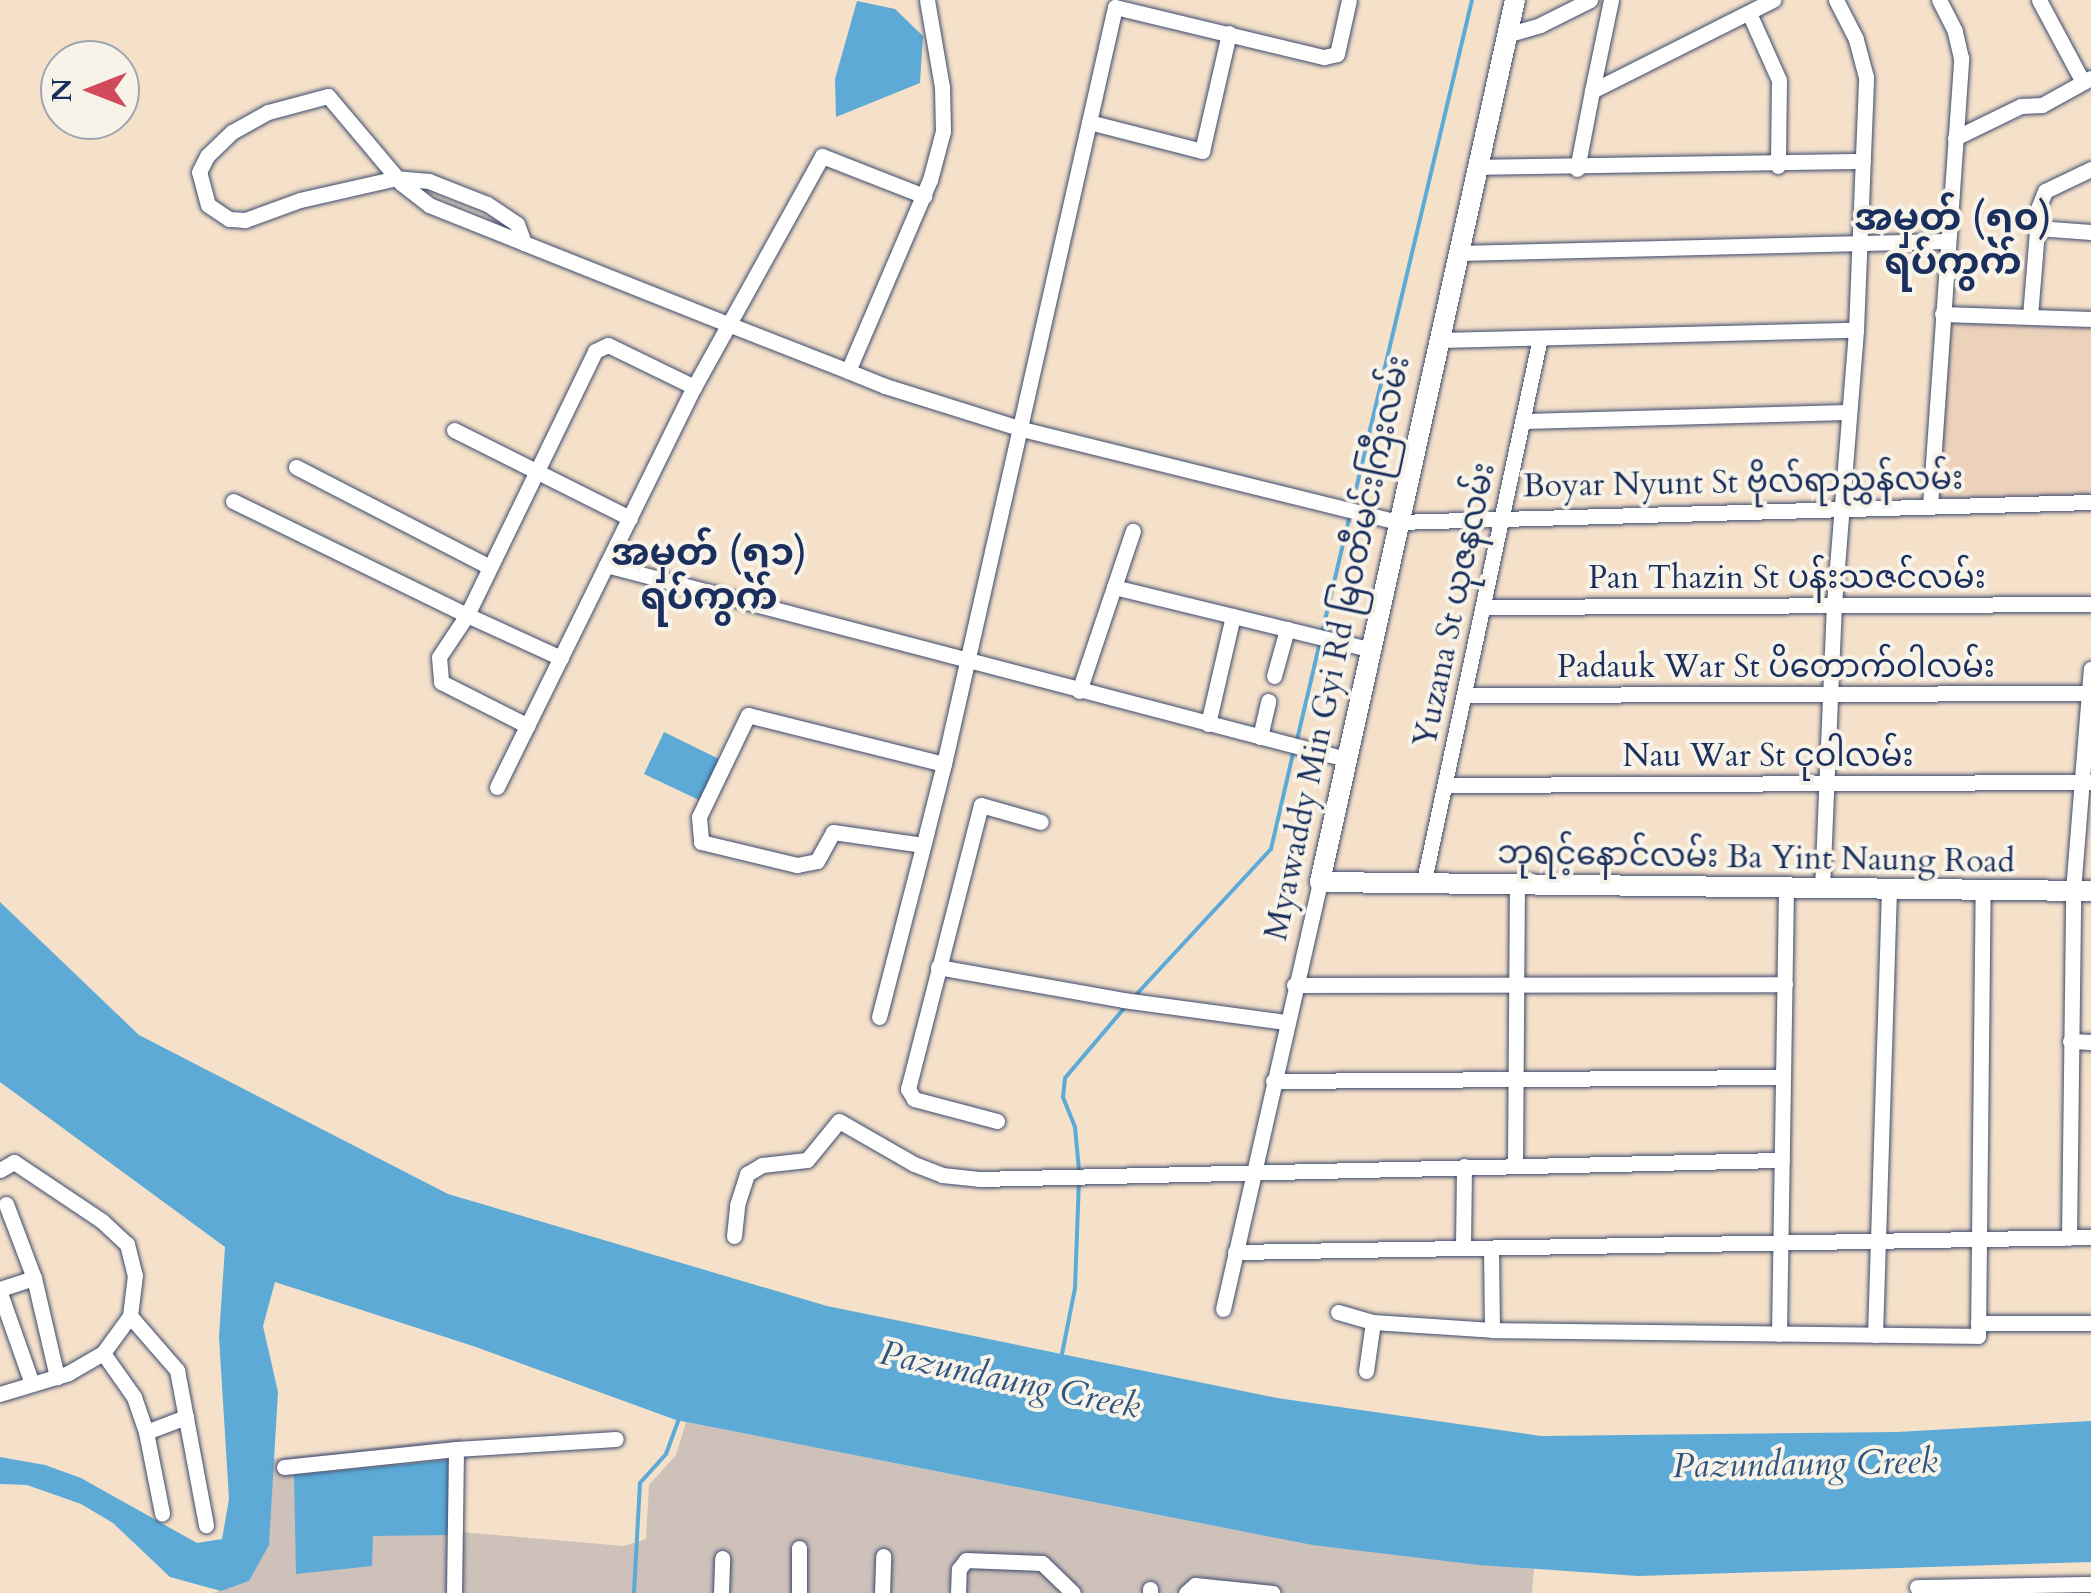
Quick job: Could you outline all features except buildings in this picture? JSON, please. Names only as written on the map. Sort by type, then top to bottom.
[{"type":"main road","name":"Myawaddy Min Gyi Rd မြဝတီမင်းကြီးလမ်း","points":[[1320,882],[1436,340],[1515,0]]},
{"type":"main road","name":"ဘုရင့်နောင်လမ်း Ba Yint Naung Road","points":[[1320,882],[2082,892]]},
{"type":"street","points":[[848,370],[924,196],[943,131],[942,87],[926,0]]},
{"type":"street","points":[[879,1018],[969,662],[1115,7],[1324,57],[1336,54],[1349,0]]},
{"type":"street","points":[[1506,35],[1540,25],[1590,0]]},
{"type":"street","points":[[1577,169],[1611,0]]},
{"type":"street","points":[[1592,91],[1773,0]]},
{"type":"street","points":[[1822,889],[1834,604],[1856,330],[1866,77],[1856,39],[1836,0]]},
{"type":"street","points":[[1930,506],[1961,58],[1956,31],[1939,0]]},
{"type":"street","points":[[1955,138],[2021,106],[2042,105],[2087,80],[2039,0]]},
{"type":"street","points":[[1749,13],[1779,80],[1778,166]]},
{"type":"street","points":[[1089,122],[1202,151],[1229,33]]},
{"type":"street","name":"Boyar Nyunt St ဗိုလ်ရာညွှန်လမ်း","points":[[397,178],[300,200],[245,220],[228,219],[208,205],[199,172],[206,156],[232,132],[268,112],[328,96],[397,178],[429,205],[848,370],[1022,429],[1397,522],[2091,502]]},
{"type":"street","points":[[498,787],[694,387],[822,156],[924,196]]},
{"type":"street","points":[[1476,168],[1778,166],[1863,161]]},
{"type":"street","points":[[2030,316],[2037,228],[2046,192],[2091,169]]},
{"type":"street","points":[[2037,228],[2091,232]]},
{"type":"street","points":[[1456,253],[1947,241]]},
{"type":"street","points":[[1942,314],[2091,319]]},
{"type":"street","points":[[1436,340],[1856,330]]},
{"type":"street","name":"Yuzana St ယုဇနလမ်း","points":[[1431,885],[1445,784],[1540,338]]},
{"type":"street","points":[[528,726],[440,682],[439,656],[466,616],[600,346],[608,345],[694,387]]},
{"type":"street","points":[[1522,421],[1848,412]]},
{"type":"street","points":[[454,430],[630,518]]},
{"type":"street","points":[[296,467],[490,567]]},
{"type":"street","points":[[234,501],[466,616],[561,658]]},
{"type":"street","points":[[1079,691],[1133,532]]},
{"type":"street","points":[[606,565],[1346,760]]},
{"type":"street","points":[[1114,587],[1370,649]]},
{"type":"street","name":"Pan Thazin St ပန်းသဇင်လမ်း","points":[[1483,607],[2091,604]]},
{"type":"street","points":[[1208,724],[1233,616]]},
{"type":"street","points":[[1274,676],[1287,629]]},
{"type":"street","points":[[2069,1238],[2070,1041],[2082,892],[2091,669]]},
{"type":"street","name":"Padauk War St ပိတောက်ဝါလမ်း","points":[[1464,696],[2089,693]]},
{"type":"street","points":[[1260,738],[1268,701]]},
{"type":"street","points":[[923,845],[834,832],[817,861],[797,865],[700,842],[699,817],[748,715],[944,764]]},
{"type":"street","name":"Nau War St ငုဝါလမ်း","points":[[1445,784],[2088,782]]},
{"type":"street","points":[[997,1121],[908,1095],[981,806],[1041,822]]},
{"type":"street","name":"Myawaddy Min Gyi Rd မြဝတီမင်းကြီးလမ်း","points":[[1223,1309],[1320,882]]},
{"type":"street","points":[[1516,886],[1516,1164]]},
{"type":"street","points":[[1779,1334],[1786,889]]},
{"type":"street","points":[[1874,1335],[1889,889]]},
{"type":"street","points":[[1978,1330],[1983,890]]},
{"type":"street","points":[[938,966],[1123,1000],[1286,1022]]},
{"type":"street","points":[[1294,985],[1784,984]]},
{"type":"street","points":[[2070,1041],[2091,1042]]},
{"type":"street","points":[[1273,1081],[1783,1076]]},
{"type":"street","points":[[734,1236],[736,1205],[747,1174],[762,1165],[807,1160],[839,1121],[942,1175],[980,1179],[1782,1160]]},
{"type":"street","points":[[0,1170],[14,1162],[102,1221],[126,1244],[135,1275],[130,1316],[103,1353],[57,1377],[0,1394]]},
{"type":"street","points":[[1464,1166],[1464,1248]]},
{"type":"street","points":[[6,1204],[34,1278],[57,1377]]},
{"type":"street","points":[[1235,1252],[2091,1238]]},
{"type":"street","points":[[1492,1248],[1492,1330]]},
{"type":"street","points":[[32,1384],[0,1291],[34,1278]]},
{"type":"street","points":[[1338,1312],[1372,1322],[1492,1330],[1874,1335],[2091,1323]]},
{"type":"street","points":[[130,1316],[176,1370],[206,1525]]},
{"type":"street","points":[[1366,1371],[1372,1322]]},
{"type":"street","points":[[103,1353],[134,1397],[146,1432],[162,1514]]},
{"type":"street","points":[[146,1432],[186,1416]]},
{"type":"street","points":[[284,1467],[456,1449],[616,1439]]},
{"type":"street","points":[[454,1593],[456,1449]]},
{"type":"street","points":[[799,1548],[799,1593]]},
{"type":"street","points":[[882,1593],[883,1556]]},
{"type":"street","points":[[721,1593],[722,1558]]},
{"type":"street","points":[[958,1593],[959,1568],[966,1560],[1042,1563],[1073,1593]]},
{"type":"street","points":[[1917,1587],[2091,1584]]},
{"type":"street","points":[[1186,1593],[1194,1585],[1273,1593]]},
{"type":"shaded area","points":[[1949,318],[2091,326],[2091,497],[1935,501]]},
{"type":"shaded area","points":[[686,1422],[1312,1545],[1534,1569],[1532,1593],[213,1593],[249,1581],[272,1459],[461,1438],[461,1532],[624,1546],[646,1539],[649,1485],[676,1455]]},
{"type":"water","points":[[857,1],[895,9],[923,36],[920,83],[836,117],[835,79]]},
{"type":"water","points":[[664,732],[719,759],[699,800],[644,774]]},
{"type":"water","name":"Pazundaung Creek","points":[[0,902],[139,1035],[448,1194],[827,1306],[1277,1398],[1541,1436],[1897,1432],[2091,1421],[2091,1562],[1638,1576],[1479,1565],[1312,1545],[676,1420],[476,1347],[275,1282],[263,1326],[278,1392],[269,1545],[249,1581],[221,1591],[170,1577],[113,1523],[81,1504],[27,1485],[0,1484],[0,1457],[45,1465],[81,1478],[197,1543],[222,1539],[229,1499],[219,1337],[225,1247],[0,1082]]},
{"type":"water","points":[[450,1460],[449,1535],[373,1536],[372,1566],[296,1574],[294,1475]]},
{"type":"waterway","points":[[1352,506],[1472,0]]},
{"type":"waterway","points":[[1322,633],[1350,515]]},
{"type":"waterway","points":[[1297,740],[1320,642]]},
{"type":"waterway","points":[[1133,998],[1271,849],[1294,749]]},
{"type":"waterway","points":[[1079,1170],[1075,1127],[1063,1097],[1065,1078],[1127,1005]]},
{"type":"waterway","name":"Pazundaung Creek","points":[[1061,1359],[1075,1288],[1079,1180]]},
{"type":"waterway","points":[[634,1593],[640,1483],[666,1454],[680,1416]]},
{"type":"district","name":"အမှတ် (၅၀) ရပ်ကွက်","points":[[1953,241]]},
{"type":"district","name":"အမှတ် (၅၁) ရပ်ကွက်","points":[[709,576]]}]
